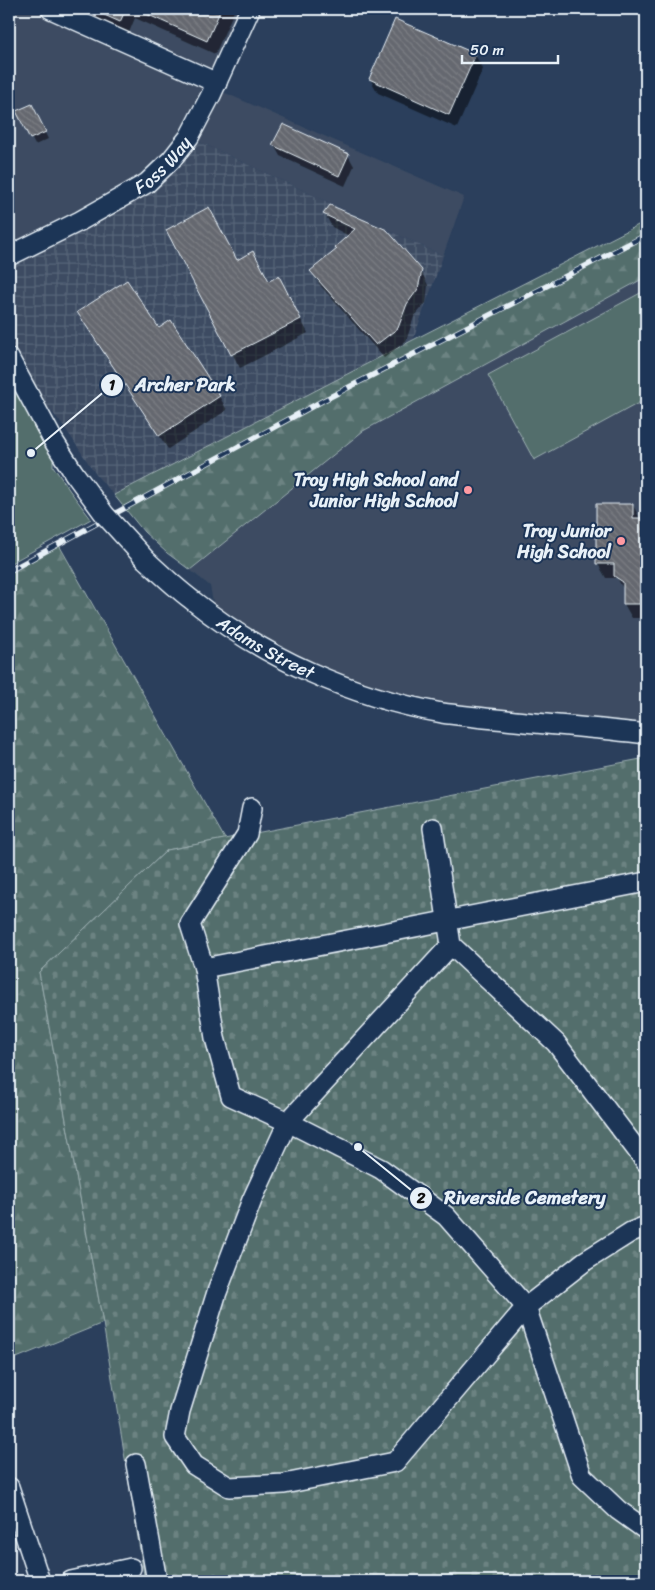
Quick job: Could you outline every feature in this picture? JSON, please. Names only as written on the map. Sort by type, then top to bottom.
[{"type":"street","points":[[51,9],[217,83]]},
{"type":"street","name":"Foss Way","points":[[9,256],[80,221],[147,183],[171,160],[189,137],[217,83],[250,9]]},
{"type":"street","name":"Adams Street","points":[[9,358],[53,440],[74,473],[105,515],[146,560],[192,600],[242,636],[296,666],[353,689],[390,701],[442,713],[473,717],[646,734]]},
{"type":"street","points":[[252,808],[247,834],[190,924],[204,968],[215,1038],[231,1096],[288,1122],[381,1170],[446,1216],[526,1307],[582,1476],[618,1510],[646,1530]]},
{"type":"street","points":[[433,828],[451,945],[556,1043],[646,1162]]},
{"type":"street","points":[[204,968],[646,882]]},
{"type":"street","points":[[451,945],[288,1122],[252,1200],[217,1292],[180,1410],[175,1437],[194,1465],[229,1487],[284,1484],[395,1462],[526,1307],[585,1261],[631,1232],[646,1226]]},
{"type":"street","points":[[136,1464],[157,1581]]},
{"type":"street","points":[[9,1487],[40,1581]]},
{"type":"street","points":[[71,1581],[131,1568]]},
{"type":"shaded area","points":[[9,9],[250,9],[214,88],[464,197],[443,256],[189,137],[171,160],[9,256]]},
{"type":"shaded area","points":[[189,137],[443,256],[413,340],[114,495],[97,476],[63,425],[14,368],[9,358],[9,256],[147,183]]},
{"type":"shaded area","name":"Troy High School and Junior High School","points":[[646,277],[646,734],[382,699],[216,619],[210,586],[190,570],[363,431]]},
{"type":"green space","points":[[646,221],[646,277],[363,431],[190,570],[167,553],[144,532],[114,495],[413,340]]},
{"type":"green space","points":[[646,290],[646,399],[534,460],[488,375]]},
{"type":"green space","points":[[9,358],[53,440],[53,466],[91,519],[9,564]]},
{"type":"green space","points":[[59,545],[225,839],[167,850],[39,972],[103,1323],[9,1361],[9,571]]},
{"type":"green space","points":[[646,758],[646,1581],[145,1581],[103,1323],[39,972],[167,850]]},
{"type":"building","points":[[91,9],[126,9],[120,22]]},
{"type":"building","points":[[135,9],[221,9],[207,41]]},
{"type":"building","points":[[395,19],[476,54],[449,115],[369,79]]},
{"type":"building","points":[[32,104],[46,132],[30,139],[16,111]]},
{"type":"building","points":[[283,124],[349,154],[339,176],[272,145]]},
{"type":"building","points":[[330,205],[387,230],[422,270],[418,289],[407,304],[398,328],[376,345],[310,271],[337,249],[335,247],[355,229],[323,214]]},
{"type":"building","points":[[209,207],[237,260],[253,251],[269,281],[279,276],[301,319],[231,355],[166,230]]},
{"type":"building","points":[[127,280],[159,328],[171,320],[220,396],[159,436],[77,312]]},
{"type":"building","name":"Troy Junior High School","points":[[596,504],[633,504],[633,518],[646,518],[646,604],[623,604],[623,582],[614,576],[614,564],[596,564]]},
{"type":"railway","points":[[9,571],[324,400],[646,235]]},
{"type":"place","name":"Archer Park","points":[[31,453]]},
{"type":"place","name":"Troy High School and Junior High School","points":[[468,490]]},
{"type":"place","name":"Troy Junior High School","points":[[621,541]]},
{"type":"place","name":"Riverside Cemetery","points":[[358,1147]]}]
